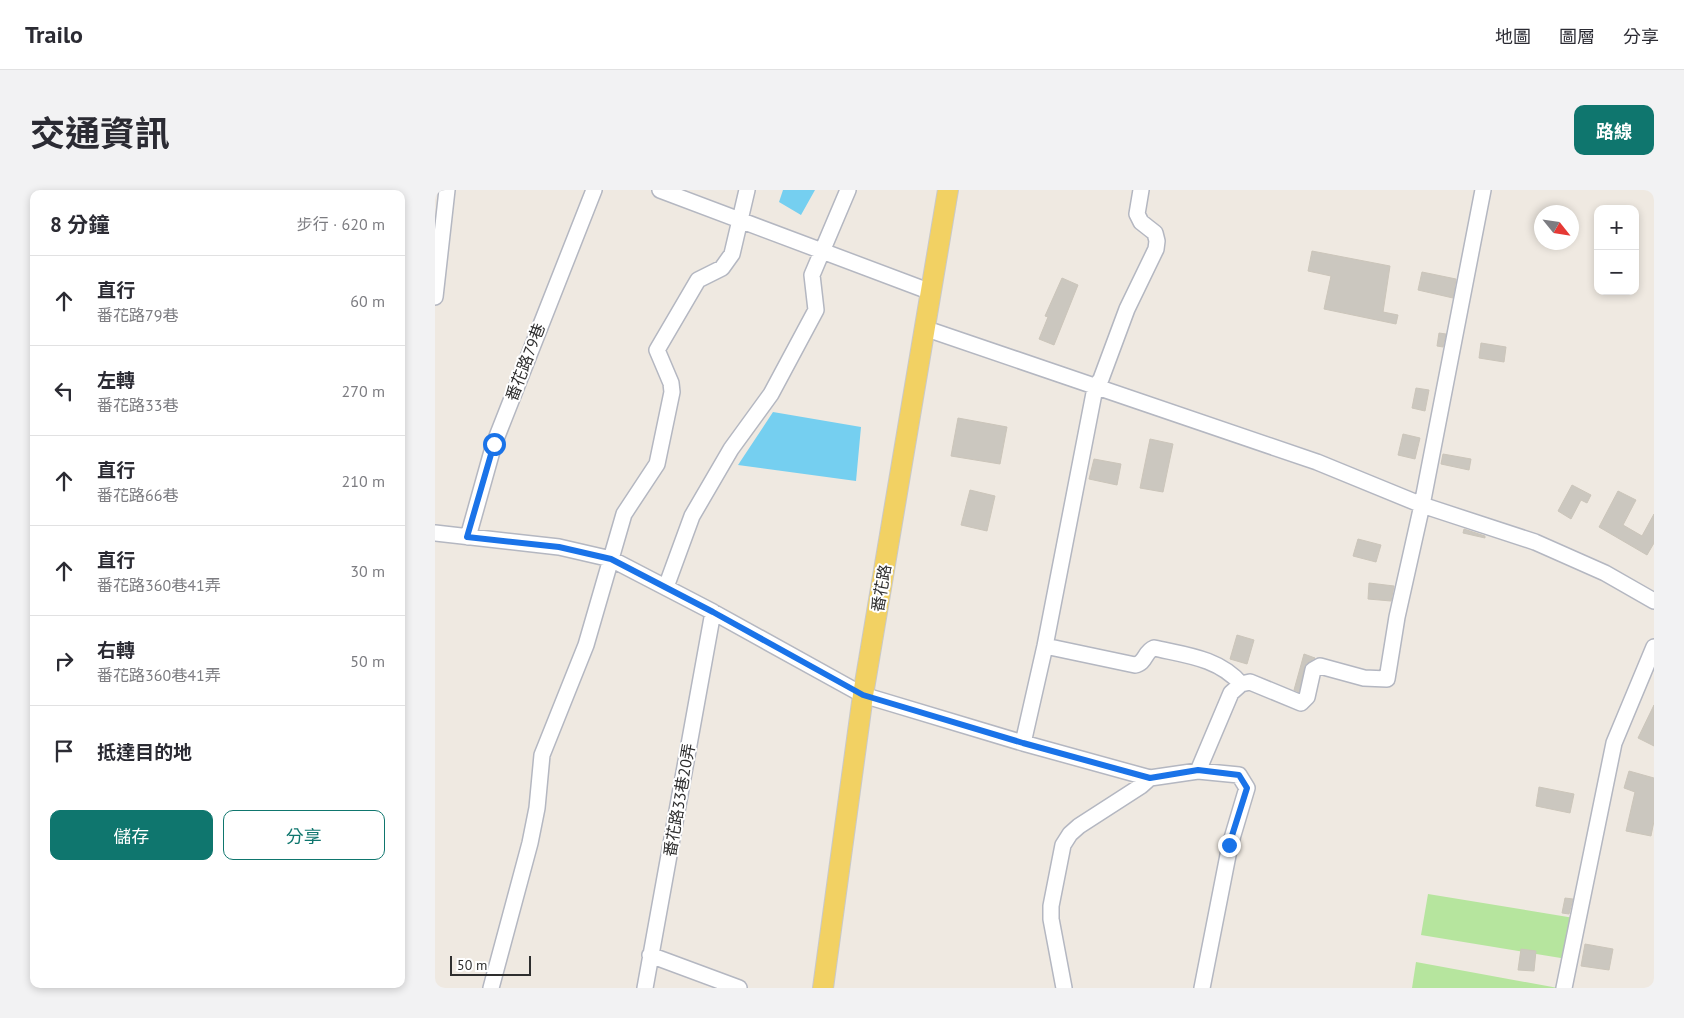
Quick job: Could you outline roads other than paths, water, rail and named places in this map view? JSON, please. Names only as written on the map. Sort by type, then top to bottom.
[{"type":"main road","name":"番花路","points":[[823,988],[863,695],[948,190]]},
{"type":"street","points":[[435,297],[447,190]]},
{"type":"street","name":"番花路79巷","points":[[467,537],[494,444],[541,320],[594,190]]},
{"type":"street","points":[[660,190],[741,218],[931,292]]},
{"type":"street","points":[[491,988],[530,844],[537,808],[542,755],[586,645],[624,514],[657,464],[667,424],[671,383],[657,350],[698,280],[722,268],[732,254],[747,190]]},
{"type":"street","points":[[666,587],[692,516],[731,449],[771,394],[817,310],[812,275],[848,190]]},
{"type":"street","points":[[1023,743],[1045,646],[1095,388],[1101,379],[1127,309],[1157,245],[1155,233],[1141,222],[1137,214],[1141,190]]},
{"type":"street","points":[[1198,770],[1231,693],[1241,684],[1250,682],[1301,703],[1307,698],[1313,670],[1320,666],[1365,678],[1387,679],[1397,617],[1422,505],[1453,332],[1483,190]]},
{"type":"street","points":[[924,328],[1095,388],[1317,462],[1422,505],[1535,542],[1605,573],[1654,601]]},
{"type":"street","points":[[435,533],[559,547],[611,559],[713,612],[863,695],[1023,743],[1150,778],[1198,770],[1239,775],[1247,788],[1229,845],[1202,988]]},
{"type":"street","name":"番花路33巷20弄","points":[[645,988],[713,612]]},
{"type":"street","points":[[1045,646],[1135,665],[1143,662],[1148,651],[1154,648],[1212,661],[1233,674],[1241,684]]},
{"type":"street","points":[[1564,988],[1614,743],[1654,647]]},
{"type":"street","points":[[1063,988],[1051,919],[1051,906],[1063,845],[1070,834],[1079,826],[1141,786],[1150,778]]},
{"type":"street","points":[[650,955],[739,988]]},
{"type":"water","points":[[783,190],[815,190],[801,215],[779,202]]},
{"type":"water","points":[[773,412],[861,427],[856,481],[738,465]]}]
